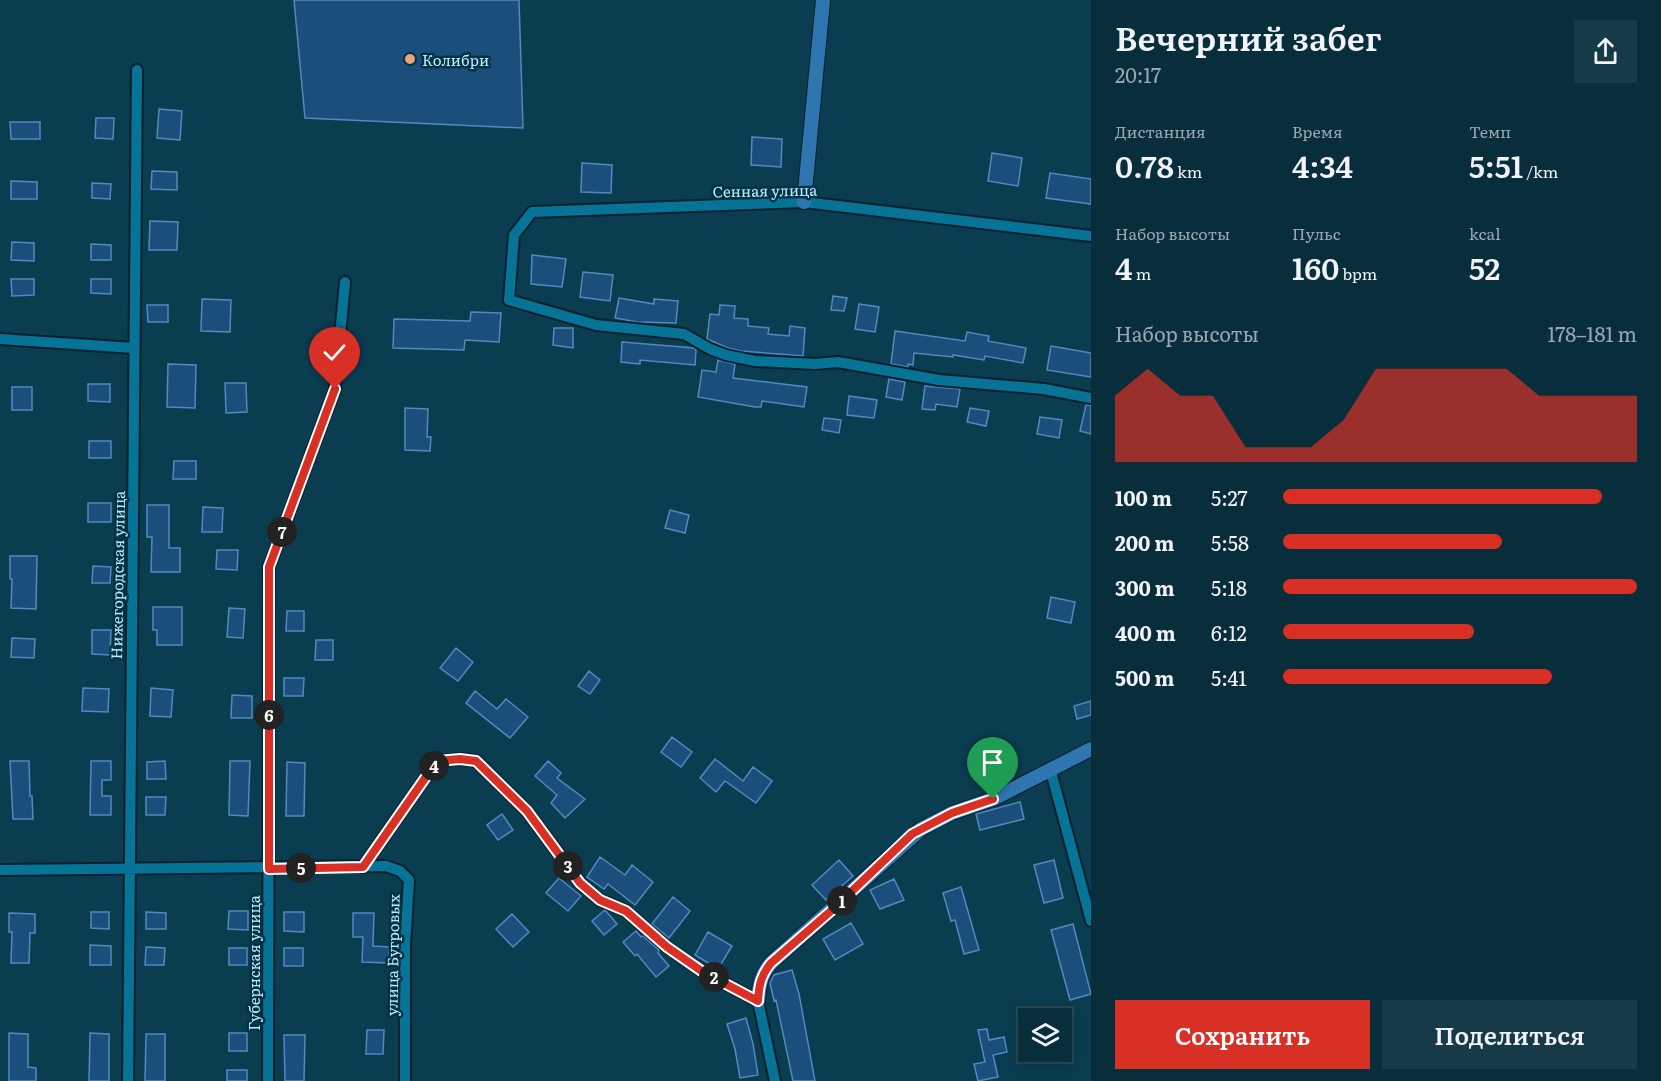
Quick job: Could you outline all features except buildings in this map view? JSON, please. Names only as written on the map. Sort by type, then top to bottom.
[{"type":"street","points":[[804,202],[823,0]]},
{"type":"street","name":"Нижегородская улица","points":[[128,1081],[137,70]]},
{"type":"street","name":"Сенная улица","points":[[1091,236],[804,202],[532,212],[514,235],[509,300],[596,325],[684,333],[710,349],[755,361],[815,364],[838,362],[939,380],[1044,389],[1091,398]]},
{"type":"street","name":"Губернская улица","points":[[268,1081],[269,567],[335,389],[345,282]]},
{"type":"street","points":[[0,339],[134,348]]},
{"type":"street","points":[[775,1081],[758,1001],[763,973],[771,963],[832,910],[912,834],[952,813],[993,799],[1091,749]]},
{"type":"street","points":[[0,870],[363,867],[437,761],[460,759],[476,761],[527,811],[580,883],[600,900],[626,911],[667,947],[703,972],[758,1001]]},
{"type":"street","points":[[1050,768],[1091,921]]},
{"type":"street","name":"улица Бугровых","points":[[363,867],[386,866],[400,871],[409,880],[405,945],[405,1081]]},
{"type":"place","name":"Колибри","points":[[410,59]]},
{"type":"route","points":[[335,389],[269,567],[269,869],[363,867],[437,761],[460,759],[476,761],[535,820],[580,883],[600,900],[626,911],[667,947],[703,972],[758,1001],[763,973],[771,963],[832,910],[912,834],[952,813],[993,799]]}]
